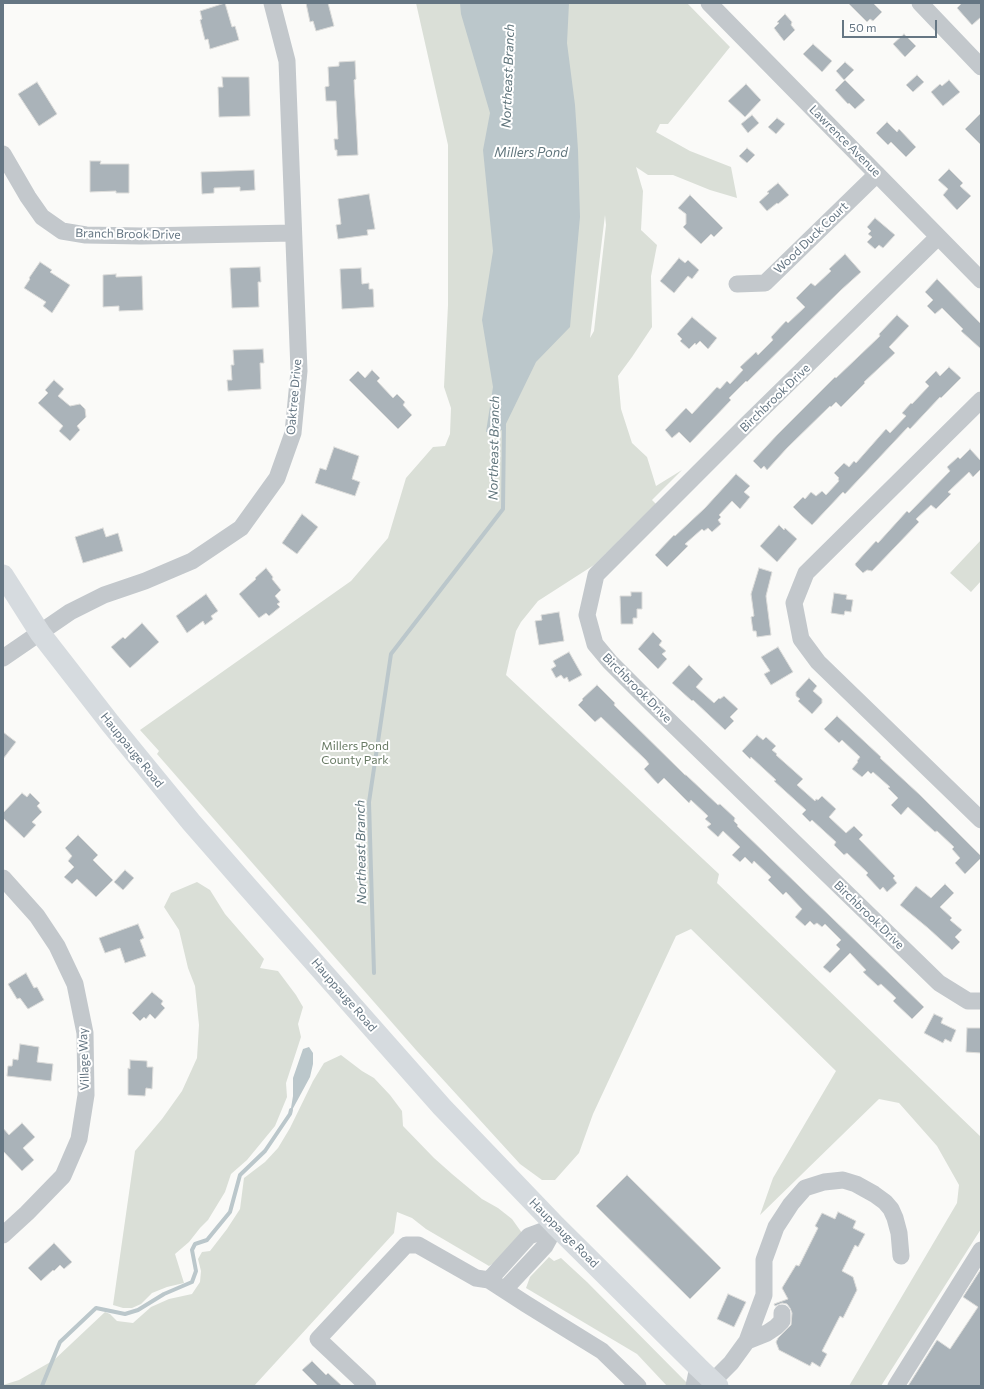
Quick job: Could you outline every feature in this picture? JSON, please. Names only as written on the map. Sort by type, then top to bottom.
[{"type":"main road","name":"Hauppauge Road","points":[[3,575],[40,633],[110,723],[236,873],[442,1107],[706,1380]]},
{"type":"street","name":"Oaktree Drive","points":[[3,658],[70,612],[104,595],[145,581],[192,561],[241,528],[277,478],[293,433],[299,371],[287,61],[272,3]]},
{"type":"street","name":"Lawrence Avenue","points":[[709,3],[981,280]]},
{"type":"street","points":[[920,3],[981,67]]},
{"type":"street","name":"Branch Brook Drive","points":[[3,154],[28,197],[42,217],[62,231],[86,235],[141,236],[293,233]]},
{"type":"street","name":"Wood Duck Court","points":[[736,284],[765,283],[877,174]]},
{"type":"street","name":"Birchbrook Drive","points":[[938,237],[753,418],[596,575],[586,615],[595,644],[610,662],[657,708],[939,983],[968,1001],[981,1001]]},
{"type":"street","points":[[981,400],[806,573],[794,603],[801,639],[818,662],[981,820]]},
{"type":"street","name":"Village Way","points":[[3,878],[37,916],[57,946],[75,984],[86,1033],[86,1095],[79,1139],[63,1176],[3,1235]]},
{"type":"street","points":[[706,1380],[731,1363],[747,1341],[764,1295],[764,1260],[776,1227],[791,1204],[805,1188],[824,1182],[843,1180],[856,1184],[874,1194],[885,1202],[891,1209],[895,1218],[899,1233],[901,1256]]},
{"type":"street","points":[[489,1280],[529,1236],[556,1226]]},
{"type":"street","points":[[505,1289],[545,1246],[556,1226]]},
{"type":"street","points":[[368,1386],[318,1340],[406,1245],[418,1245],[476,1278],[489,1280],[505,1289],[526,1304],[602,1351],[638,1386]]},
{"type":"street","points":[[896,1386],[981,1250]]},
{"type":"street","points":[[747,1341],[767,1333],[782,1321],[780,1308],[764,1287]]},
{"type":"green space","name":"Millers Pond County Park","points":[[416,3],[687,3],[730,47],[668,124],[660,124],[656,132],[690,151],[731,167],[737,198],[710,190],[673,175],[648,175],[636,167],[643,191],[641,230],[657,245],[651,276],[652,327],[618,376],[621,409],[632,443],[647,457],[656,486],[682,470],[652,500],[656,504],[594,565],[538,601],[521,622],[516,631],[506,675],[719,874],[717,883],[981,1137],[981,1229],[881,1386],[849,1386],[957,1203],[959,1185],[937,1146],[899,1103],[879,1099],[760,1215],[773,1178],[836,1071],[691,929],[676,936],[593,1114],[579,1153],[555,1180],[542,1180],[520,1164],[416,1050],[157,754],[159,751],[140,730],[351,581],[388,538],[406,478],[433,447],[445,446],[450,434],[451,408],[444,387],[448,305],[448,145]],"holes":[[[605,215],[606,225],[594,331],[590,338]]]},
{"type":"green space","points":[[981,540],[981,581],[971,592],[950,573]]},
{"type":"green space","points":[[197,882],[210,890],[225,914],[264,959],[260,968],[278,971],[296,995],[303,1007],[298,1024],[301,1037],[286,1083],[287,1097],[275,1126],[247,1160],[231,1174],[225,1192],[208,1220],[189,1242],[175,1254],[184,1283],[167,1287],[152,1293],[141,1304],[132,1308],[123,1308],[113,1305],[135,1151],[162,1119],[182,1091],[197,1058],[199,1025],[195,986],[188,968],[179,930],[164,907],[171,893]]},
{"type":"green space","points":[[341,1055],[374,1078],[390,1095],[402,1111],[403,1126],[434,1158],[482,1199],[498,1208],[512,1219],[522,1233],[496,1262],[489,1266],[426,1229],[412,1218],[397,1212],[394,1233],[254,1386],[3,1386],[19,1380],[54,1360],[105,1312],[110,1314],[117,1321],[133,1323],[151,1307],[169,1299],[192,1294],[200,1282],[201,1271],[198,1259],[202,1252],[210,1251],[240,1209],[244,1178],[265,1162],[278,1148],[324,1063]]},
{"type":"green space","points":[[549,1257],[554,1261],[561,1258],[587,1282],[688,1384],[688,1386],[667,1386],[637,1354],[526,1288],[530,1277]]},
{"type":"water","name":"Millers Pond","points":[[460,3],[569,3],[567,43],[575,105],[578,150],[580,217],[570,327],[536,362],[503,430],[486,432],[493,387],[482,320],[493,251],[483,150],[490,113],[461,14]]},
{"type":"water","points":[[309,1047],[313,1053],[313,1064],[310,1077],[290,1114],[293,1096],[293,1078],[303,1049]]},
{"type":"building","points":[[225,3],[232,27],[235,26],[239,40],[210,49],[208,39],[205,40],[200,20],[202,19],[200,11]]},
{"type":"building","points":[[306,3],[328,3],[334,26],[316,31],[313,21],[310,22]]},
{"type":"building","points":[[848,3],[873,3],[882,12],[873,21],[870,19],[867,22]]},
{"type":"building","points":[[962,3],[981,3],[981,17],[972,25],[957,8]]},
{"type":"building","points":[[785,14],[792,22],[791,25],[795,30],[784,41],[774,28],[779,23],[777,22]]},
{"type":"building","points":[[904,34],[916,46],[905,57],[893,44]]},
{"type":"building","points":[[813,44],[832,61],[822,72],[803,54]]},
{"type":"building","points":[[355,61],[356,79],[354,80],[358,155],[337,156],[334,139],[338,139],[336,101],[326,101],[325,87],[329,86],[328,67],[339,66],[339,62]]},
{"type":"building","points":[[845,62],[854,70],[844,80],[836,71]]},
{"type":"building","points":[[917,75],[924,82],[913,92],[906,85]]},
{"type":"building","points":[[222,77],[249,77],[250,116],[219,117],[218,87],[223,87]]},
{"type":"building","points":[[845,80],[865,100],[855,109],[835,90]]},
{"type":"building","points":[[949,80],[960,92],[943,106],[931,92],[940,84],[942,86]]},
{"type":"building","points":[[37,82],[57,114],[39,126],[18,94]]},
{"type":"building","points":[[746,84],[761,100],[745,117],[728,101]]},
{"type":"building","points":[[981,113],[981,145],[965,129]]},
{"type":"building","points":[[752,115],[759,123],[748,133],[741,124]]},
{"type":"building","points":[[777,118],[785,124],[776,134],[768,127]]},
{"type":"building","points":[[887,122],[897,132],[899,129],[916,147],[906,157],[891,142],[888,145],[876,133]]},
{"type":"building","points":[[747,148],[755,155],[747,163],[739,156]]},
{"type":"building","points":[[90,161],[101,161],[100,164],[129,164],[129,193],[116,193],[116,191],[90,192]]},
{"type":"building","points":[[949,169],[963,183],[960,186],[971,196],[957,210],[943,195],[948,189],[938,180]]},
{"type":"building","points":[[254,170],[255,190],[240,191],[240,187],[214,188],[214,193],[202,194],[201,172]]},
{"type":"building","points":[[778,183],[789,195],[767,211],[759,202],[769,193],[767,192]]},
{"type":"building","points":[[369,194],[375,229],[367,230],[368,235],[338,239],[336,225],[341,224],[338,199]]},
{"type":"building","points":[[690,195],[723,228],[714,237],[711,234],[701,244],[683,227],[686,224],[686,214],[678,208]]},
{"type":"building","points":[[875,218],[895,235],[883,248],[879,245],[875,249],[867,242],[872,237],[868,234],[871,231],[867,227]]},
{"type":"building","points":[[845,254],[861,272],[729,398],[731,400],[690,443],[679,432],[672,438],[665,430],[686,408],[692,414],[717,387],[720,389],[727,381],[730,384],[743,370],[740,367],[756,352],[758,355],[773,340],[771,337],[786,321],[788,323],[805,307],[796,298],[811,283],[815,286],[831,271],[829,269]]},
{"type":"building","points":[[679,258],[685,263],[688,260],[699,270],[692,279],[688,276],[674,293],[660,281]]},
{"type":"building","points":[[40,262],[52,270],[50,272],[70,285],[52,313],[43,306],[46,302],[24,288]]},
{"type":"building","points":[[260,267],[261,282],[258,282],[259,307],[232,308],[230,268]]},
{"type":"building","points":[[361,268],[362,284],[369,283],[369,289],[373,289],[374,307],[342,309],[340,269]]},
{"type":"building","points":[[116,274],[116,277],[142,276],[143,310],[119,311],[119,306],[103,307],[103,275]]},
{"type":"building","points":[[937,279],[981,324],[981,349],[961,331],[963,329],[942,308],[935,314],[927,306],[933,300],[925,292]]},
{"type":"building","points":[[897,315],[909,326],[889,347],[895,353],[864,382],[865,383],[841,407],[836,402],[831,407],[830,406],[767,470],[764,466],[761,469],[753,461],[835,377],[836,378],[880,336],[879,334]]},
{"type":"building","points":[[692,317],[717,338],[708,349],[700,341],[696,345],[695,343],[689,349],[680,341],[682,339],[677,334]]},
{"type":"building","points":[[263,349],[264,363],[260,363],[261,389],[228,391],[227,380],[232,380],[231,365],[234,365],[233,350]]},
{"type":"building","points":[[949,367],[961,378],[941,398],[940,397],[910,429],[908,427],[845,494],[843,492],[812,525],[793,507],[803,497],[805,499],[811,492],[816,496],[822,491],[826,495],[839,481],[839,478],[834,473],[844,463],[849,467],[854,461],[856,463],[886,429],[890,433],[906,416],[902,413],[929,386],[925,382],[936,371],[940,376]]},
{"type":"building","points":[[372,370],[380,378],[377,381],[393,398],[397,394],[405,402],[403,405],[412,415],[398,429],[349,380],[358,371],[365,378]]},
{"type":"building","points":[[54,380],[64,389],[58,396],[70,406],[80,404],[85,409],[86,417],[77,426],[80,430],[70,441],[59,431],[63,426],[38,403],[48,393],[45,390]]},
{"type":"building","points":[[334,447],[359,456],[352,479],[360,482],[355,496],[315,483],[320,468],[326,470]]},
{"type":"building","points":[[970,449],[981,461],[981,469],[973,477],[969,472],[948,492],[951,494],[936,509],[931,505],[916,519],[919,522],[872,571],[867,570],[863,573],[855,564],[876,541],[878,543],[907,511],[909,513],[950,471],[947,467],[958,457],[960,459]]},
{"type":"building","points":[[736,474],[750,486],[744,492],[750,497],[740,509],[732,501],[719,515],[721,517],[718,520],[721,524],[712,532],[708,528],[704,531],[702,529],[685,544],[688,546],[667,567],[655,555],[674,535],[675,536],[705,508]]},
{"type":"building","points":[[302,514],[318,527],[297,554],[282,543]]},
{"type":"building","points":[[779,525],[784,530],[785,528],[797,539],[777,562],[760,546]]},
{"type":"building","points":[[103,528],[106,537],[118,533],[123,551],[83,563],[75,537]]},
{"type":"building","points":[[266,568],[273,577],[272,579],[281,590],[275,596],[280,602],[277,604],[280,607],[269,616],[266,613],[259,618],[239,594]]},
{"type":"building","points":[[759,568],[772,572],[766,596],[771,635],[757,637],[756,631],[753,631],[751,617],[754,616],[751,594]]},
{"type":"building","points":[[631,592],[642,592],[642,609],[637,609],[637,618],[633,618],[633,624],[621,624],[620,596],[631,596]]},
{"type":"building","points":[[834,593],[847,595],[846,599],[853,600],[851,612],[845,611],[844,615],[831,613]]},
{"type":"building","points":[[206,594],[218,611],[211,616],[213,619],[205,625],[203,621],[187,633],[176,616]]},
{"type":"building","points":[[559,612],[564,641],[539,645],[535,621],[542,620],[541,615]]},
{"type":"building","points":[[142,623],[159,642],[130,668],[111,647],[123,637],[125,639]]},
{"type":"building","points":[[653,632],[662,641],[659,645],[666,651],[662,654],[667,659],[658,669],[638,649]]},
{"type":"building","points":[[778,647],[793,672],[771,685],[764,674],[770,671],[761,657]]},
{"type":"building","points":[[569,652],[582,675],[569,682],[567,677],[564,679],[561,675],[556,678],[551,669],[556,666],[553,661]]},
{"type":"building","points":[[689,665],[703,679],[696,687],[714,703],[719,698],[720,699],[724,696],[738,709],[730,717],[734,721],[725,730],[693,700],[692,701],[672,683]]},
{"type":"building","points":[[809,678],[817,686],[813,691],[822,699],[822,703],[812,714],[798,701],[800,699],[796,696],[796,692]]},
{"type":"building","points":[[597,685],[615,703],[614,705],[685,775],[718,805],[720,804],[735,818],[734,821],[738,825],[737,826],[924,1007],[912,1019],[893,1001],[896,998],[881,984],[878,986],[863,972],[866,970],[850,953],[830,973],[823,967],[840,949],[836,945],[841,940],[825,924],[822,927],[817,923],[814,925],[810,921],[805,926],[795,917],[802,909],[786,892],[783,895],[768,880],[771,877],[754,861],[752,864],[745,857],[740,862],[732,855],[740,847],[723,831],[718,837],[707,827],[711,824],[705,819],[708,816],[691,800],[689,803],[664,778],[658,784],[644,769],[649,764],[646,760],[601,717],[595,722],[578,705],[583,700],[582,699]]},
{"type":"building","points":[[837,716],[881,757],[880,758],[920,795],[981,856],[981,858],[965,874],[955,863],[960,858],[952,849],[954,847],[937,831],[935,832],[908,807],[901,815],[891,805],[898,798],[888,788],[890,787],[873,772],[871,774],[868,771],[862,777],[852,769],[860,757],[842,740],[839,743],[824,729]]},
{"type":"building","points":[[3,732],[16,742],[3,759]]},
{"type":"building","points":[[757,735],[763,740],[766,737],[776,746],[772,750],[777,754],[776,755],[803,779],[797,785],[815,801],[822,796],[836,809],[829,817],[846,833],[854,826],[863,835],[859,839],[895,876],[893,878],[897,883],[887,892],[883,887],[880,890],[866,875],[868,873],[847,853],[844,855],[834,845],[836,842],[812,820],[810,822],[802,814],[806,810],[774,781],[776,780],[751,757],[750,759],[742,751]]},
{"type":"building","points":[[22,793],[27,797],[30,793],[40,803],[37,806],[42,812],[32,822],[36,825],[24,838],[3,818],[3,813]]},
{"type":"building","points":[[78,835],[98,855],[93,860],[113,880],[96,897],[77,879],[72,884],[64,877],[74,867],[68,861],[72,856],[65,848]]},
{"type":"building","points":[[125,870],[134,878],[123,890],[114,882]]},
{"type":"building","points":[[945,884],[954,893],[940,907],[952,918],[950,920],[962,930],[955,937],[960,942],[952,950],[900,905],[916,886],[931,898]]},
{"type":"building","points":[[138,924],[144,938],[140,940],[146,956],[125,963],[120,948],[105,953],[99,938]]},
{"type":"building","points":[[26,973],[34,988],[37,987],[44,1000],[28,1009],[20,998],[17,999],[8,984]]},
{"type":"building","points":[[152,992],[163,1001],[161,1004],[165,1008],[155,1019],[150,1014],[146,1019],[144,1017],[140,1021],[132,1013]]},
{"type":"building","points":[[934,1014],[943,1018],[941,1023],[956,1030],[951,1042],[945,1039],[943,1043],[924,1033]]},
{"type":"building","points":[[967,1028],[981,1028],[981,1053],[966,1052]]},
{"type":"building","points":[[20,1044],[39,1047],[37,1062],[53,1064],[51,1081],[7,1076],[8,1066],[12,1066],[13,1059],[18,1060]]},
{"type":"building","points":[[130,1060],[147,1061],[147,1067],[153,1067],[152,1089],[146,1088],[145,1096],[128,1095],[128,1068],[130,1069]]},
{"type":"building","points":[[22,1123],[35,1137],[23,1148],[34,1160],[22,1171],[3,1151],[3,1128],[9,1135]]},
{"type":"building","points":[[627,1175],[721,1268],[690,1299],[596,1206]]},
{"type":"building","points":[[838,1212],[856,1221],[853,1228],[865,1234],[858,1247],[855,1245],[842,1271],[853,1277],[857,1290],[843,1318],[840,1316],[822,1351],[827,1354],[820,1367],[812,1362],[810,1366],[779,1350],[776,1342],[791,1325],[792,1313],[787,1304],[782,1303],[775,1306],[774,1304],[788,1299],[782,1288],[796,1265],[799,1266],[818,1228],[815,1226],[822,1213],[835,1219]]},
{"type":"building","points":[[54,1243],[72,1262],[64,1269],[60,1265],[41,1281],[28,1268]]},
{"type":"building","points":[[981,1269],[981,1386],[908,1386],[937,1340],[950,1349],[978,1307],[963,1297]]},
{"type":"building","points":[[728,1294],[746,1302],[734,1327],[717,1319]]},
{"type":"building","points":[[312,1361],[326,1375],[328,1373],[342,1386],[316,1386],[317,1385],[302,1370]]},
{"type":"waterway","name":"Northeast Branch","points":[[374,973],[369,802],[391,654],[503,509],[504,425]]},
{"type":"waterway","points":[[42,1386],[60,1342],[96,1308],[125,1314],[138,1310],[164,1294],[192,1282],[196,1271],[192,1250],[195,1244],[207,1240],[230,1212],[240,1175],[265,1151],[290,1114],[291,1110]]}]
